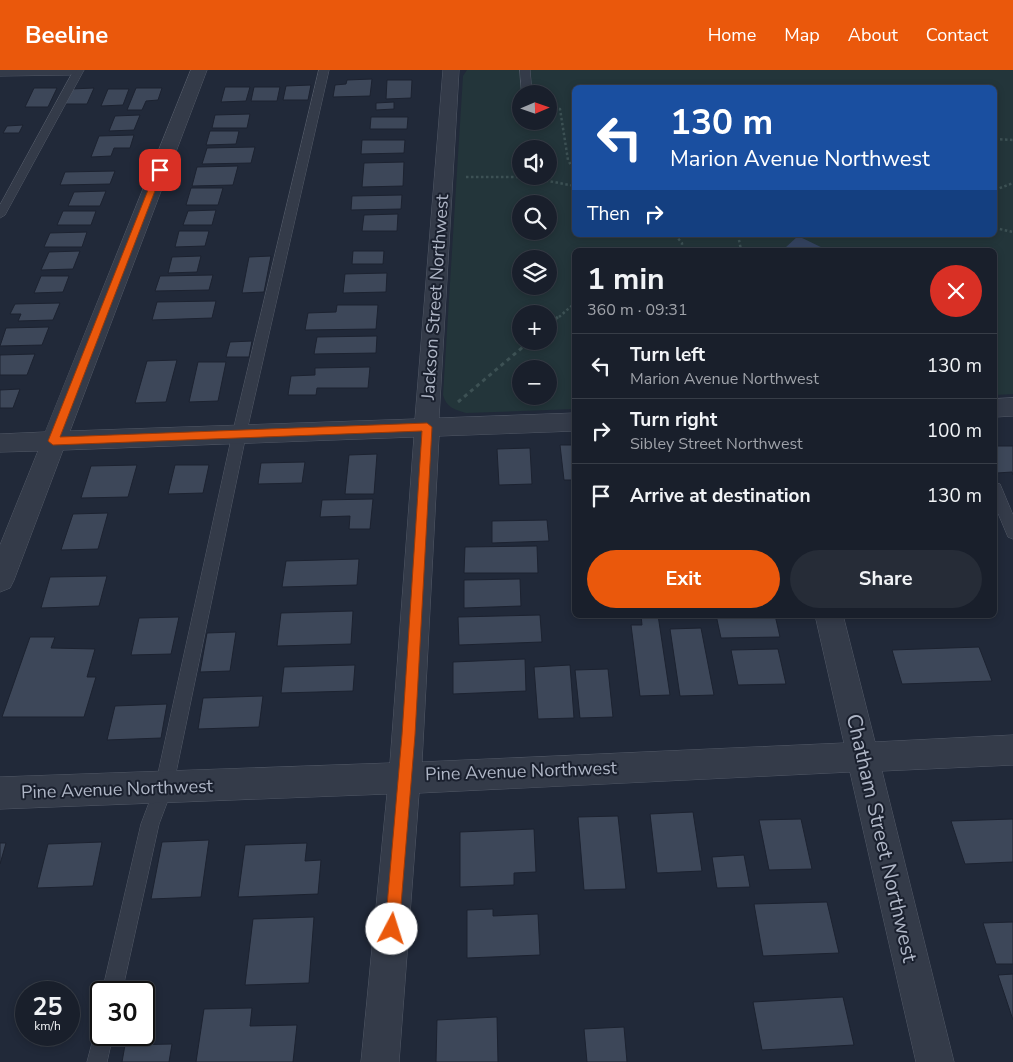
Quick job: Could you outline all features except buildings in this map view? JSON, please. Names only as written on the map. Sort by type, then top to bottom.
[{"type":"street","points":[[0,72],[69,70]]},
{"type":"street","points":[[0,580],[199,70]]},
{"type":"street","name":"Jackson Street Northwest","points":[[380,1062],[404,776],[451,70]]},
{"type":"street","points":[[997,408],[1013,407]]},
{"type":"street","points":[[0,443],[572,422]]},
{"type":"street","name":"Chatham Street Northwest","points":[[830,618],[935,1062]]},
{"type":"street","name":"Pine Avenue Northwest","points":[[0,793],[1013,750]]},
{"type":"lane","points":[[0,215],[79,70]]},
{"type":"lane","points":[[114,981],[150,824],[164,787],[239,435],[324,70]]},
{"type":"lane","points":[[525,70],[526,85]]},
{"type":"lane","points":[[997,493],[1013,533]]},
{"type":"lane","points":[[97,1062],[101,1046]]},
{"type":"path","points":[[558,108],[560,108],[568,160],[572,167]]},
{"type":"path","points":[[997,139],[1013,140]]},
{"type":"path","points":[[465,177],[527,178],[572,186]]},
{"type":"path","points":[[997,189],[1013,183]]},
{"type":"path","points":[[997,228],[1013,232]]},
{"type":"path","points":[[677,237],[682,244],[682,248]]},
{"type":"path","points":[[557,318],[572,306]]},
{"type":"path","points":[[456,404],[519,350]]},
{"type":"shaded area","points":[[467,70],[1013,70],[1013,394],[997,395],[997,248],[572,248],[572,409],[466,413],[458,411],[444,399],[463,76]]},
{"type":"water","points":[[797,237],[800,237],[823,248],[785,248]]},
{"type":"route","points":[[160,170],[53,441],[427,427],[408,735],[392,929]]}]
